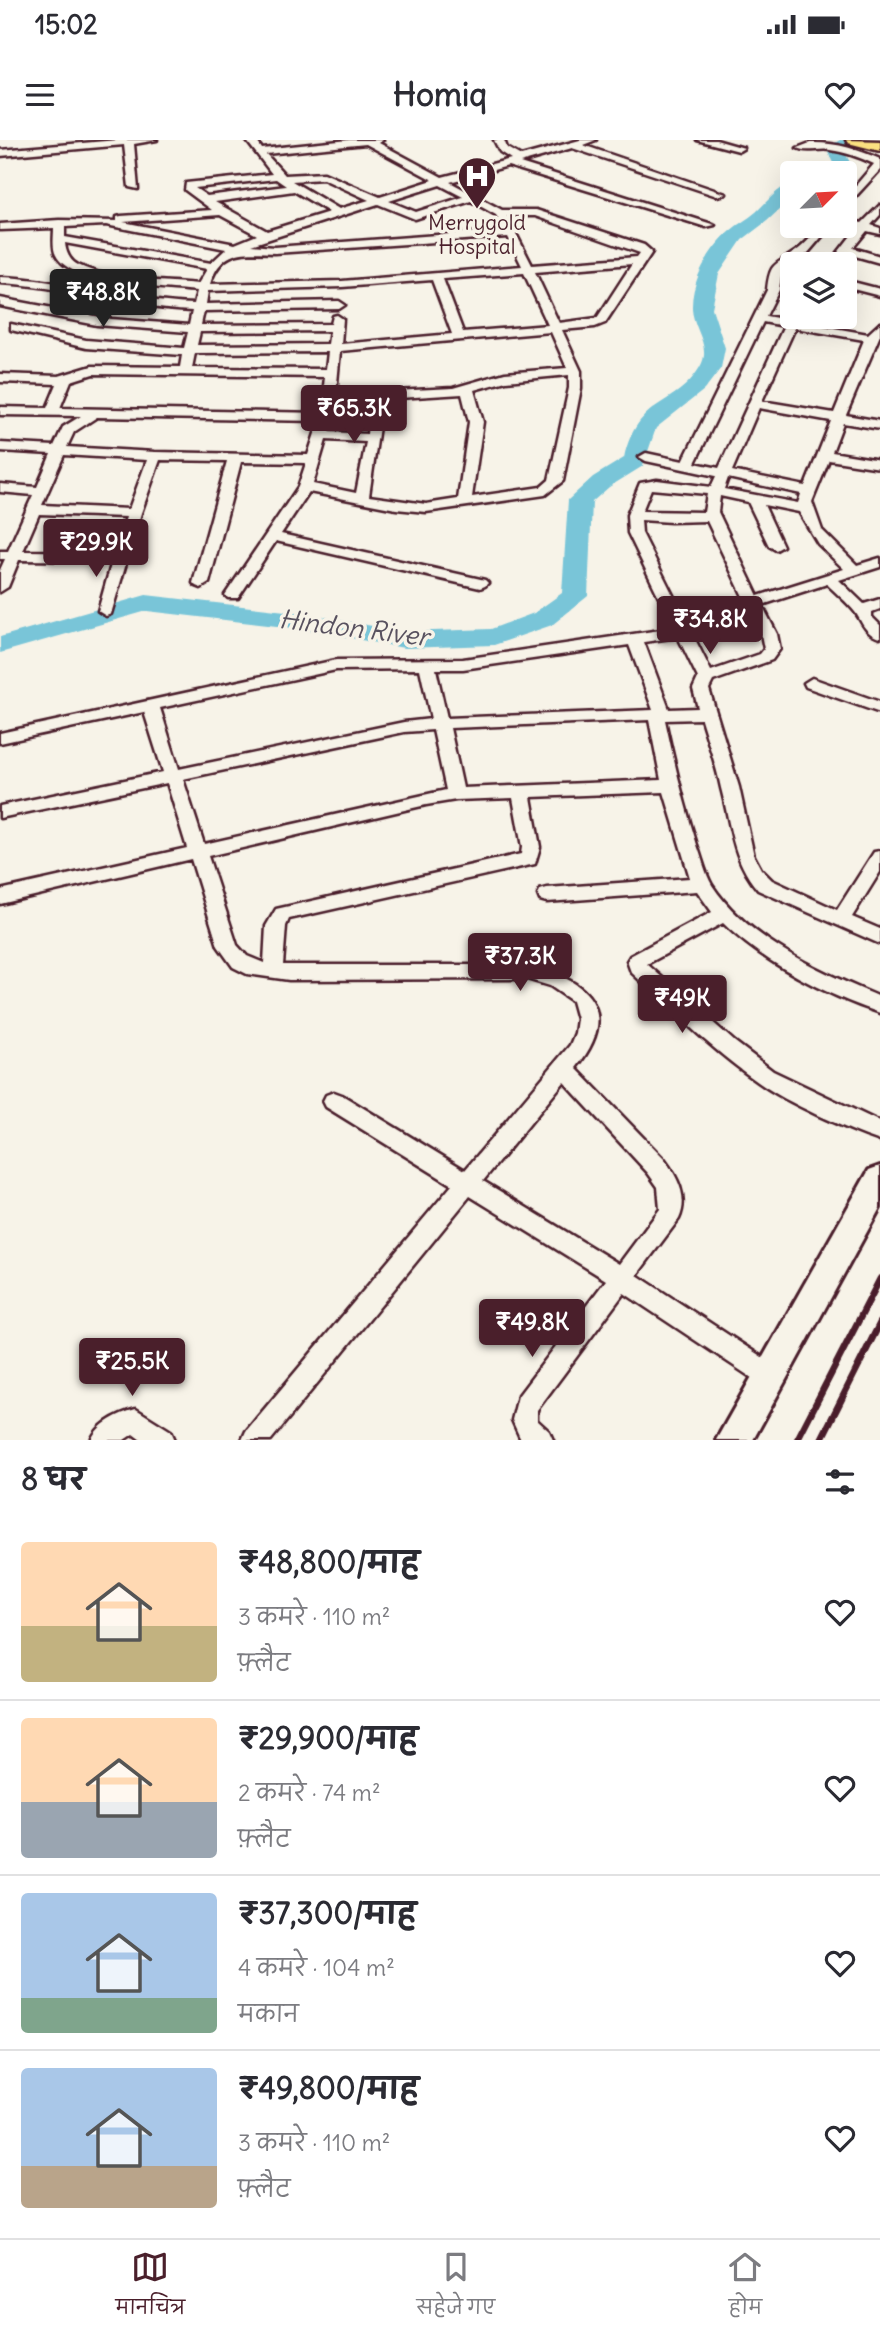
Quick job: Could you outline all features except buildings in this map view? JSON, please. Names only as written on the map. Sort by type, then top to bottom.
[{"type":"highway","points":[[851,146],[880,146]]},
{"type":"main road","points":[[734,1440],[880,1180]]},
{"type":"street","points":[[0,153],[152,140]]},
{"type":"street","points":[[251,140],[279,177],[337,212]]},
{"type":"street","points":[[499,140],[503,150],[514,161],[710,225]]},
{"type":"street","points":[[185,372],[202,288],[212,267],[236,248],[266,235],[337,212],[591,140]]},
{"type":"street","points":[[702,140],[739,148]]},
{"type":"street","points":[[258,152],[373,141],[500,213],[512,233],[575,371],[576,388],[556,481],[552,487],[535,493],[464,504],[412,507],[304,487]]},
{"type":"street","points":[[129,142],[134,187]]},
{"type":"street","points":[[802,149],[810,144],[851,146],[880,164],[858,197]]},
{"type":"street","points":[[575,146],[720,194]]},
{"type":"street","points":[[266,235],[222,212],[191,191],[190,185],[324,176],[415,216],[473,197]]},
{"type":"street","points":[[866,183],[880,185]]},
{"type":"street","points":[[204,200],[295,188]]},
{"type":"street","points":[[880,208],[846,250],[880,260]]},
{"type":"street","points":[[0,227],[106,222],[148,216],[222,212]]},
{"type":"street","points":[[15,327],[86,344],[189,351],[334,348],[555,329],[588,325],[601,320],[646,252],[640,247],[536,213],[500,213]]},
{"type":"street","points":[[106,222],[236,248],[275,250],[512,233]]},
{"type":"street","points":[[59,223],[60,253],[72,267],[127,281],[202,288],[342,284],[641,260]]},
{"type":"street","points":[[858,225],[880,231]]},
{"type":"street","points":[[687,466],[773,290],[774,274],[779,263],[800,253],[814,238]]},
{"type":"street","points":[[59,239],[212,267]]},
{"type":"street","points":[[436,276],[455,331],[463,337]]},
{"type":"street","points":[[0,280],[46,284],[142,304],[198,307],[339,305]]},
{"type":"street","points":[[233,595],[304,487],[315,459],[327,417],[342,284]]},
{"type":"street","points":[[857,286],[880,293]]},
{"type":"street","points":[[0,302],[109,323],[192,329],[336,327]]},
{"type":"street","points":[[0,335],[45,309]]},
{"type":"street","points":[[760,318],[780,321]]},
{"type":"street","points":[[788,329],[711,502],[712,516],[769,634],[772,649],[766,657],[706,678],[701,689],[730,787],[745,856],[754,873],[765,885],[880,937]]},
{"type":"street","points":[[848,329],[876,332],[809,491],[805,509],[819,535],[855,571]]},
{"type":"street","points":[[0,378],[65,380],[92,370],[331,373]]},
{"type":"street","points":[[329,398],[377,397],[467,389],[505,377],[575,371]]},
{"type":"street","points":[[52,413],[65,380]]},
{"type":"street","points":[[464,504],[476,422],[467,389]]},
{"type":"street","points":[[362,497],[373,438],[377,397]]},
{"type":"street","points":[[756,404],[880,425]]},
{"type":"street","points":[[0,411],[327,417]]},
{"type":"street","points":[[0,587],[6,555],[32,509],[71,426],[94,414]]},
{"type":"street","points":[[323,436],[373,438]]},
{"type":"street","points":[[0,447],[155,456],[315,459]]},
{"type":"street","points":[[824,455],[880,464]]},
{"type":"street","points":[[106,611],[134,513],[155,456]]},
{"type":"street","points":[[201,583],[234,457]]},
{"type":"street","points":[[646,457],[809,491]]},
{"type":"street","points":[[706,678],[639,544],[634,515],[646,486],[649,484],[714,491],[805,509]]},
{"type":"street","points":[[0,488],[40,491]]},
{"type":"street","points":[[754,499],[776,546]]},
{"type":"street","points":[[32,509],[134,513]]},
{"type":"street","points":[[634,515],[671,519],[712,516]]},
{"type":"street","points":[[273,536],[480,583]]},
{"type":"street","points":[[6,555],[121,558]]},
{"type":"street","points":[[752,603],[880,562]]},
{"type":"street","points":[[830,579],[855,605],[872,607],[864,618],[880,633]]},
{"type":"street","points":[[0,738],[336,665],[489,661],[681,632]]},
{"type":"street","points":[[635,640],[659,715],[670,786],[702,884],[724,914],[793,962],[880,1005]]},
{"type":"street","points":[[428,664],[456,794]]},
{"type":"street","points":[[812,683],[880,708]]},
{"type":"street","points":[[150,704],[234,957],[241,965],[273,972],[527,972],[553,977],[578,993],[586,1009],[588,1023],[585,1038],[563,1068],[255,1440]]},
{"type":"street","points":[[0,812],[371,732],[440,723],[709,713]]},
{"type":"street","points":[[0,897],[393,805],[456,794],[670,786]]},
{"type":"street","points":[[273,972],[276,926],[284,914],[529,859],[531,847],[521,791]]},
{"type":"street","points":[[841,919],[880,858]]},
{"type":"street","points":[[547,895],[702,884]]},
{"type":"street","points":[[724,914],[643,957],[637,961],[638,967],[728,1048],[766,1077],[880,1132]]},
{"type":"street","points":[[540,1440],[524,1426],[522,1415],[527,1404],[671,1212],[673,1197],[670,1183],[563,1068]]},
{"type":"street","points":[[334,1101],[622,1278],[770,1376]]},
{"type":"street","points":[[104,1440],[125,1424],[136,1421],[162,1440]]},
{"type":"waterway","name":"Hindon River","points":[[840,161],[834,148],[855,140]]},
{"type":"waterway","name":"Hindon River","points":[[0,645],[146,603],[303,621],[404,640],[494,637],[543,619],[575,596],[580,500],[601,482],[635,461],[640,440],[650,421],[696,386],[710,368],[714,361],[715,348],[703,318],[705,285],[721,253],[735,236],[761,217],[780,198]]},
{"type":"railway","points":[[797,1440],[880,1279]]},
{"type":"railway","points":[[821,1440],[880,1323]]},
{"type":"place","name":"Merrygold Hospital","points":[[477,210]]}]
